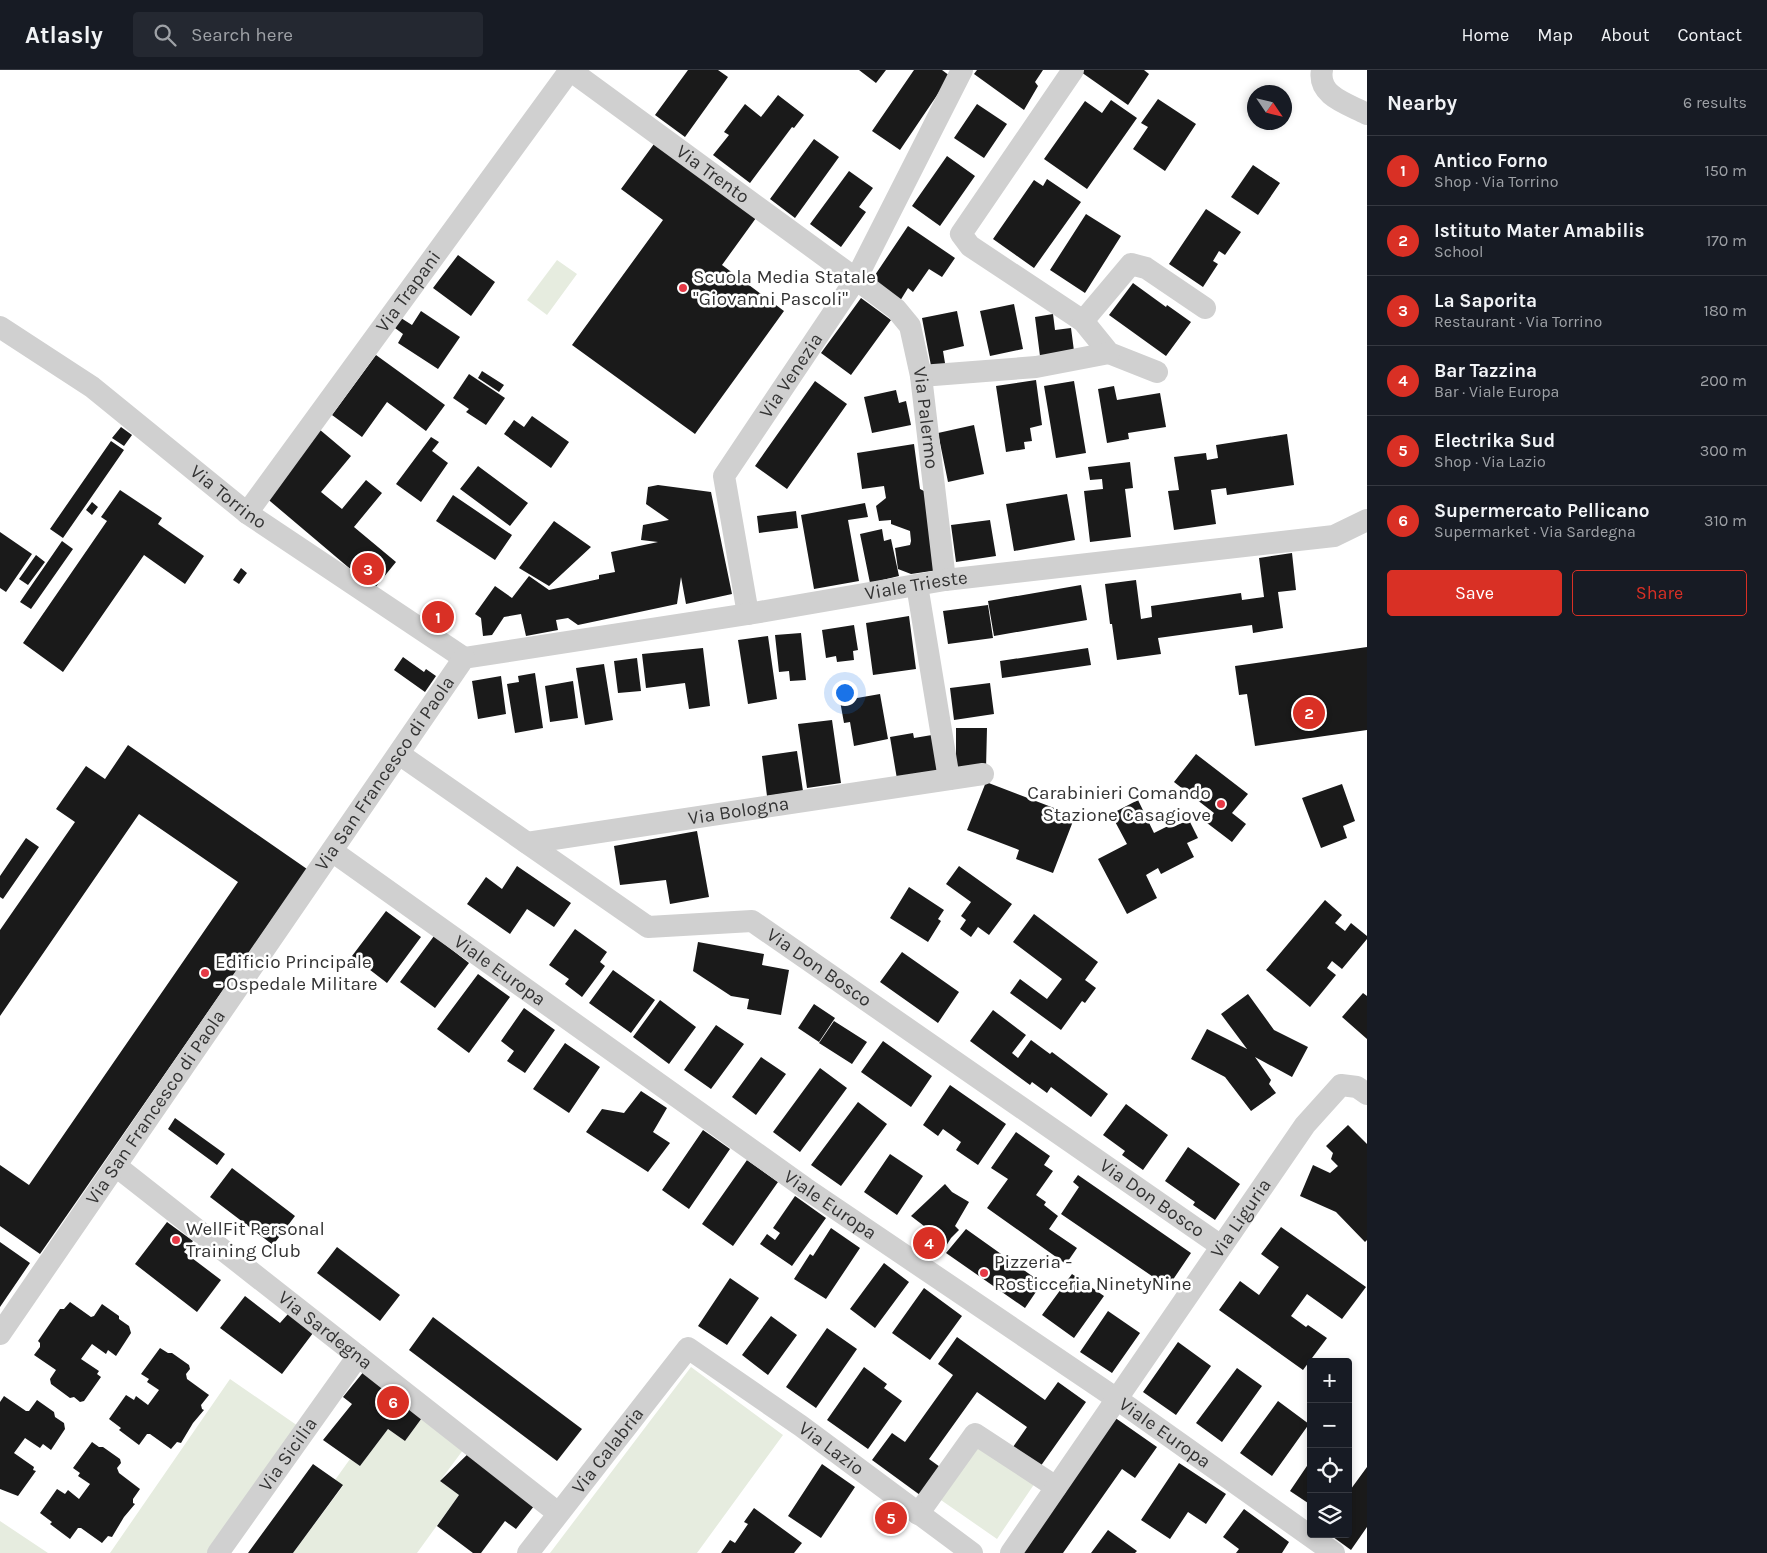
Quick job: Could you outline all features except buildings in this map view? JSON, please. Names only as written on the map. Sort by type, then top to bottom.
[{"type":"street","name":"Via Trento","points":[[570,70],[856,279]]},
{"type":"street","name":"Via Trapani","points":[[247,513],[570,70]]},
{"type":"street","points":[[1073,70],[961,234],[970,246],[1083,321],[1109,353],[1157,372]]},
{"type":"street","points":[[1322,70],[1323,85],[1329,94],[1367,114]]},
{"type":"street","name":"Via Venezia","points":[[748,614],[724,476],[856,279],[955,73]]},
{"type":"street","points":[[1083,321],[1131,264],[1146,268],[1205,308]]},
{"type":"street","name":"Via Palermo","points":[[856,279],[896,309],[910,326],[921,376],[945,580]]},
{"type":"street","name":"Via Torrino","points":[[0,327],[92,388],[247,513],[464,658]]},
{"type":"street","points":[[921,376],[1036,366],[1109,353]]},
{"type":"street","name":"Viale Trieste","points":[[464,658],[748,614],[945,580],[1334,536],[1367,520]]},
{"type":"street","points":[[917,585],[949,780]]},
{"type":"street","name":"Via San Francesco di Paola","points":[[0,1334],[464,658]]},
{"type":"street","name":"Via Don Bosco","points":[[399,754],[648,927],[752,921],[1221,1246]]},
{"type":"street","name":"Via Bologna","points":[[527,843],[984,774]]},
{"type":"street","name":"Viale Europa","points":[[332,851],[805,1188],[1117,1399],[1334,1553]]},
{"type":"street","name":"Via Liguria","points":[[1011,1553],[1305,1125],[1340,1085],[1356,1087],[1367,1094]]},
{"type":"street","name":"Via Sardegna","points":[[116,1166],[558,1513]]},
{"type":"street","name":"Via Calabria","points":[[528,1553],[688,1348]]},
{"type":"street","name":"Via Lazio","points":[[688,1348],[801,1426],[972,1553]]},
{"type":"street","name":"Via Sicilia","points":[[218,1553],[358,1356]]},
{"type":"street","points":[[918,1514],[975,1434],[1056,1487]]},
{"type":"shaded area","points":[[557,260],[577,274],[547,315],[527,300]]},
{"type":"shaded area","points":[[691,1367],[783,1435],[697,1553],[550,1553]]},
{"type":"shaded area","points":[[230,1379],[298,1426],[208,1553],[110,1553]]},
{"type":"shaded area","points":[[427,1411],[469,1442],[440,1481],[459,1495],[417,1553],[293,1553],[343,1486],[335,1480],[350,1459],[360,1466],[388,1429],[405,1441]]},
{"type":"shaded area","points":[[976,1442],[1035,1483],[997,1539],[938,1498]]},
{"type":"shaded area","points":[[0,1521],[48,1553],[0,1553]]},
{"type":"place","name":"Scuola Media Statale \"Giovanni Pascoli\"","points":[[683,288]]},
{"type":"place","name":"La Saporita","points":[[368,569]]},
{"type":"place","name":"Antico Forno","points":[[438,617]]},
{"type":"place","name":"Istituto Mater Amabilis","points":[[1309,713]]},
{"type":"place","name":"Carabinieri Comando Stazione Casagiove","points":[[1221,804]]},
{"type":"place","name":"Edificio Principale - Ospedale Militare","points":[[205,973]]},
{"type":"place","name":"WellFit Personal Training Club","points":[[176,1240]]},
{"type":"place","name":"Bar Tazzina","points":[[929,1243]]},
{"type":"place","name":"Pizzeria - Rosticceria NinetyNine","points":[[984,1273]]},
{"type":"place","name":"Supermercato Pellicano","points":[[393,1402]]},
{"type":"place","name":"Electrika Sud","points":[[891,1518]]}]
